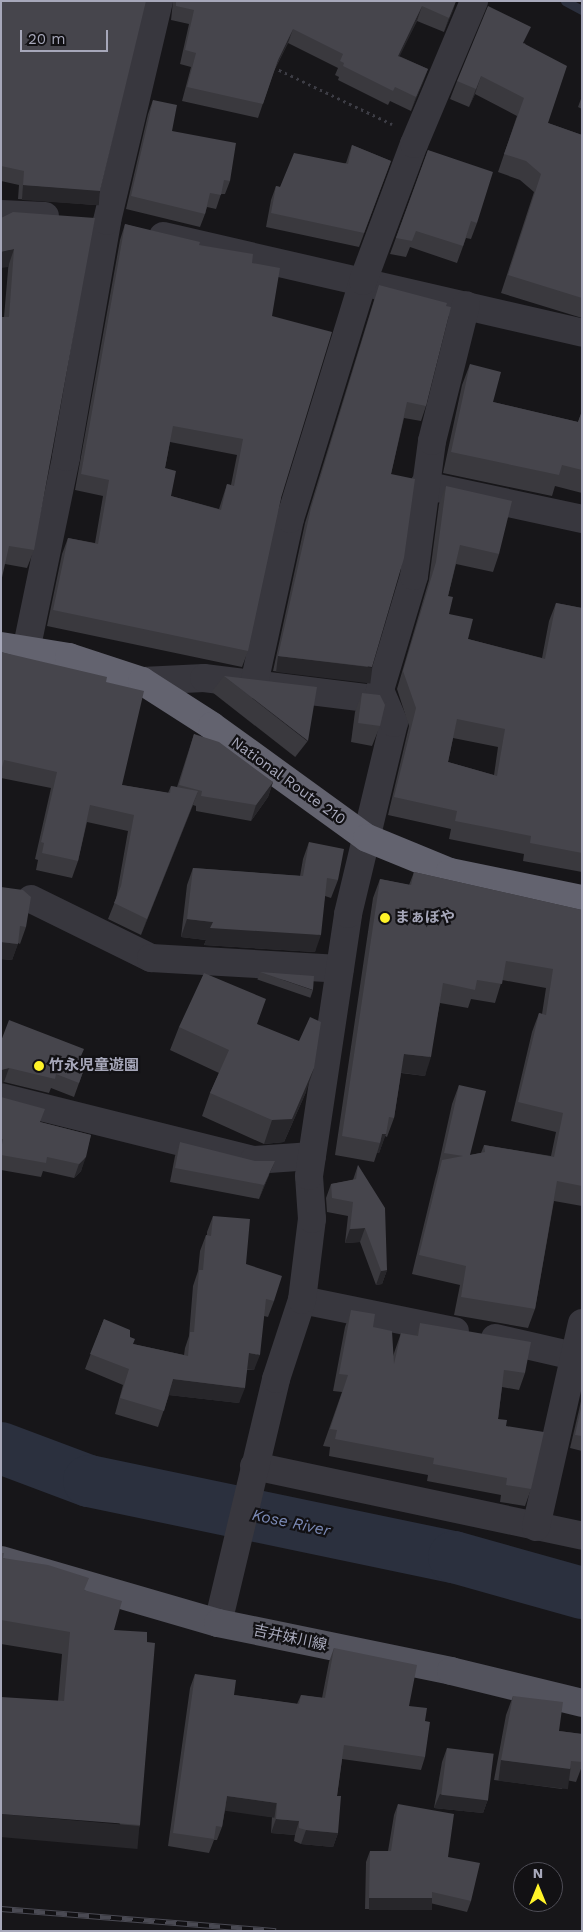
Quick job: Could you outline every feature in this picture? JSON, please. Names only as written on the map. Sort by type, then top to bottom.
[{"type":"highway","name":"National Route 210","points":[[14,648],[69,657],[142,680],[212,726],[367,838],[450,872],[582,900]]},
{"type":"main road","name":"吉井妹川線","points":[[1,1560],[582,1703]]},
{"type":"street","points":[[14,648],[66,457],[106,221],[159,1]]},
{"type":"street","points":[[254,684],[290,519],[364,281],[417,136],[474,1]]},
{"type":"street","points":[[1,214],[106,221],[582,333]]},
{"type":"street","points":[[219,1615],[276,1379],[302,1300],[312,1219],[309,1176],[348,914],[394,723],[380,690],[414,576],[422,530],[424,485],[466,306]]},
{"type":"street","points":[[424,485],[582,519]]},
{"type":"street","points":[[142,680],[204,678],[384,700]]},
{"type":"street","points":[[31,899],[151,958],[340,969]]},
{"type":"street","points":[[1,1097],[254,1160],[312,1156]]},
{"type":"street","points":[[302,1300],[389,1320],[545,1347],[579,1357]]},
{"type":"street","points":[[536,1527],[579,1357],[582,1323]]},
{"type":"street","points":[[254,1469],[582,1536]]},
{"type":"path","points":[[263,64],[299,77],[417,136]]},
{"type":"building","points":[[1,1],[146,1],[100,191],[23,185],[24,171],[1,166]]},
{"type":"building","points":[[176,1],[456,1],[449,18],[422,6],[398,56],[428,69],[416,97],[395,87],[393,91],[343,66],[344,63],[340,61],[343,54],[293,29],[278,60],[263,104],[187,87],[196,53],[185,50],[194,10],[176,6]]},
{"type":"building","points":[[488,6],[531,27],[523,43],[567,66],[548,123],[582,135],[582,298],[508,275],[541,174],[526,161],[504,154],[524,98],[481,76],[476,89],[457,81]]},
{"type":"building","points":[[153,100],[177,105],[172,131],[236,143],[230,181],[224,180],[221,195],[210,193],[205,214],[131,196]]},
{"type":"building","points":[[352,145],[391,161],[364,233],[271,213],[276,186],[280,187],[294,153],[348,164]]},
{"type":"building","points":[[428,150],[493,172],[477,223],[471,221],[463,246],[416,231],[412,241],[396,238]]},
{"type":"building","points":[[13,212],[95,218],[34,550],[9,546],[1,582],[1,317],[9,317],[14,249],[1,252],[1,218]]},
{"type":"building","points":[[125,224],[200,242],[199,245],[253,254],[252,263],[280,268],[272,316],[332,332],[281,498],[248,651],[53,610],[68,538],[98,544],[109,480],[81,474]],"holes":[[[173,426],[243,439],[234,486],[227,484],[221,510],[171,496],[176,471],[165,468]]]},
{"type":"building","points":[[379,285],[447,303],[446,306],[451,307],[426,406],[407,402],[391,474],[415,479],[404,558],[372,667],[278,656],[311,508]]},
{"type":"building","points":[[470,364],[501,372],[493,402],[578,422],[582,411],[582,470],[562,465],[559,475],[451,452]]},
{"type":"building","points":[[446,486],[512,501],[499,554],[460,545],[448,596],[453,597],[449,614],[473,619],[468,639],[545,659],[556,603],[582,608],[582,853],[530,843],[531,836],[455,821],[457,811],[394,797],[416,708],[403,671],[436,562]],"holes":[[[457,719],[505,729],[497,776],[448,762]]]},
{"type":"building","points":[[1,652],[107,677],[106,682],[144,691],[122,785],[170,793],[171,786],[198,791],[147,919],[114,903],[121,886],[134,815],[90,805],[78,861],[42,853],[44,843],[41,842],[57,772],[4,760],[1,772]]},
{"type":"building","points":[[224,676],[317,687],[308,741]]},
{"type":"building","points":[[362,693],[380,695],[385,705],[380,726],[358,723]]},
{"type":"building","points":[[194,734],[219,742],[273,782],[256,805],[201,796],[202,791],[179,785]]},
{"type":"building","points":[[309,842],[344,849],[338,880],[327,878],[321,935],[210,928],[213,922],[187,919],[193,868],[303,876]]},
{"type":"building","points":[[414,872],[582,910],[582,1186],[557,1181],[535,1309],[461,1297],[466,1266],[419,1255],[442,1160],[463,1156],[444,1153],[459,1085],[486,1091],[470,1155],[485,1152],[484,1145],[554,1157],[563,1113],[518,1102],[539,1013],[546,1015],[553,969],[506,961],[502,984],[477,980],[475,990],[443,983],[431,1057],[404,1054],[394,1118],[389,1117],[386,1134],[382,1134],[380,1143],[342,1136],[380,879],[411,885]]},
{"type":"building","points":[[1,887],[23,890],[31,897],[26,927],[20,926],[18,944],[1,942]]},
{"type":"building","points":[[260,972],[314,976],[313,990]]},
{"type":"building","points":[[204,973],[266,999],[257,1024],[299,1041],[310,1017],[321,1022],[314,1068],[292,1119],[272,1120],[210,1093],[229,1050],[179,1027]]},
{"type":"building","points":[[9,1020],[84,1049],[81,1056],[88,1058],[79,1083],[56,1074],[55,1079],[9,1068],[1,1070],[1,1041]]},
{"type":"building","points":[[1,1097],[45,1109],[40,1122],[91,1135],[86,1157],[79,1164],[47,1157],[46,1163],[1,1155],[3,1139],[1,1139]]},
{"type":"building","points":[[180,1142],[255,1161],[275,1161],[264,1185],[175,1168]]},
{"type":"building","points":[[358,1165],[385,1208],[387,1270],[381,1271],[365,1228],[350,1229],[353,1202],[332,1198],[331,1184],[356,1179]]},
{"type":"building","points":[[213,1216],[250,1219],[246,1264],[282,1276],[274,1301],[266,1299],[260,1355],[249,1353],[245,1388],[173,1379],[164,1411],[120,1398],[129,1369],[90,1354],[104,1319],[130,1330],[130,1337],[135,1339],[133,1344],[188,1356],[190,1332],[194,1332],[199,1270],[203,1270],[206,1235],[211,1236]]},
{"type":"building","points":[[351,1310],[375,1314],[373,1327],[392,1331],[394,1364],[401,1333],[418,1336],[420,1323],[531,1342],[525,1373],[504,1370],[498,1419],[507,1420],[506,1426],[544,1432],[531,1489],[506,1485],[507,1478],[433,1464],[434,1458],[335,1439],[337,1430],[330,1429],[348,1375],[339,1374]]},
{"type":"building","points":[[582,1404],[582,1436],[575,1435]]},
{"type":"building","points":[[1,1553],[4,1553],[3,1558],[48,1565],[89,1578],[84,1590],[122,1601],[114,1630],[147,1632],[147,1642],[155,1643],[140,1825],[1,1814],[1,1697],[64,1701],[70,1632],[1,1620]]},
{"type":"building","points":[[334,1648],[417,1665],[409,1706],[427,1708],[425,1721],[430,1722],[425,1757],[344,1745],[337,1796],[341,1796],[338,1833],[306,1830],[299,1828],[299,1821],[276,1819],[277,1803],[227,1796],[222,1827],[216,1826],[214,1839],[173,1833],[195,1674],[236,1680],[234,1695],[299,1704],[301,1695],[325,1698]]},
{"type":"building","points":[[513,1696],[563,1702],[559,1731],[582,1734],[582,1762],[571,1761],[570,1769],[501,1760]]},
{"type":"building","points":[[447,1748],[494,1754],[488,1800],[441,1795]]},
{"type":"building","points":[[398,1804],[454,1814],[448,1857],[480,1863],[471,1901],[432,1892],[432,1898],[369,1898],[370,1851],[391,1851]]},
{"type":"waterway","points":[[565,1],[582,10]]},
{"type":"waterway","name":"Kose River","points":[[1,1448],[89,1481],[454,1557],[582,1593]]},
{"type":"railway","points":[[1,1909],[276,1931]]},
{"type":"place","name":"まぁぼや","points":[[385,918]]},
{"type":"place","name":"竹永児童遊園","points":[[39,1066]]}]
